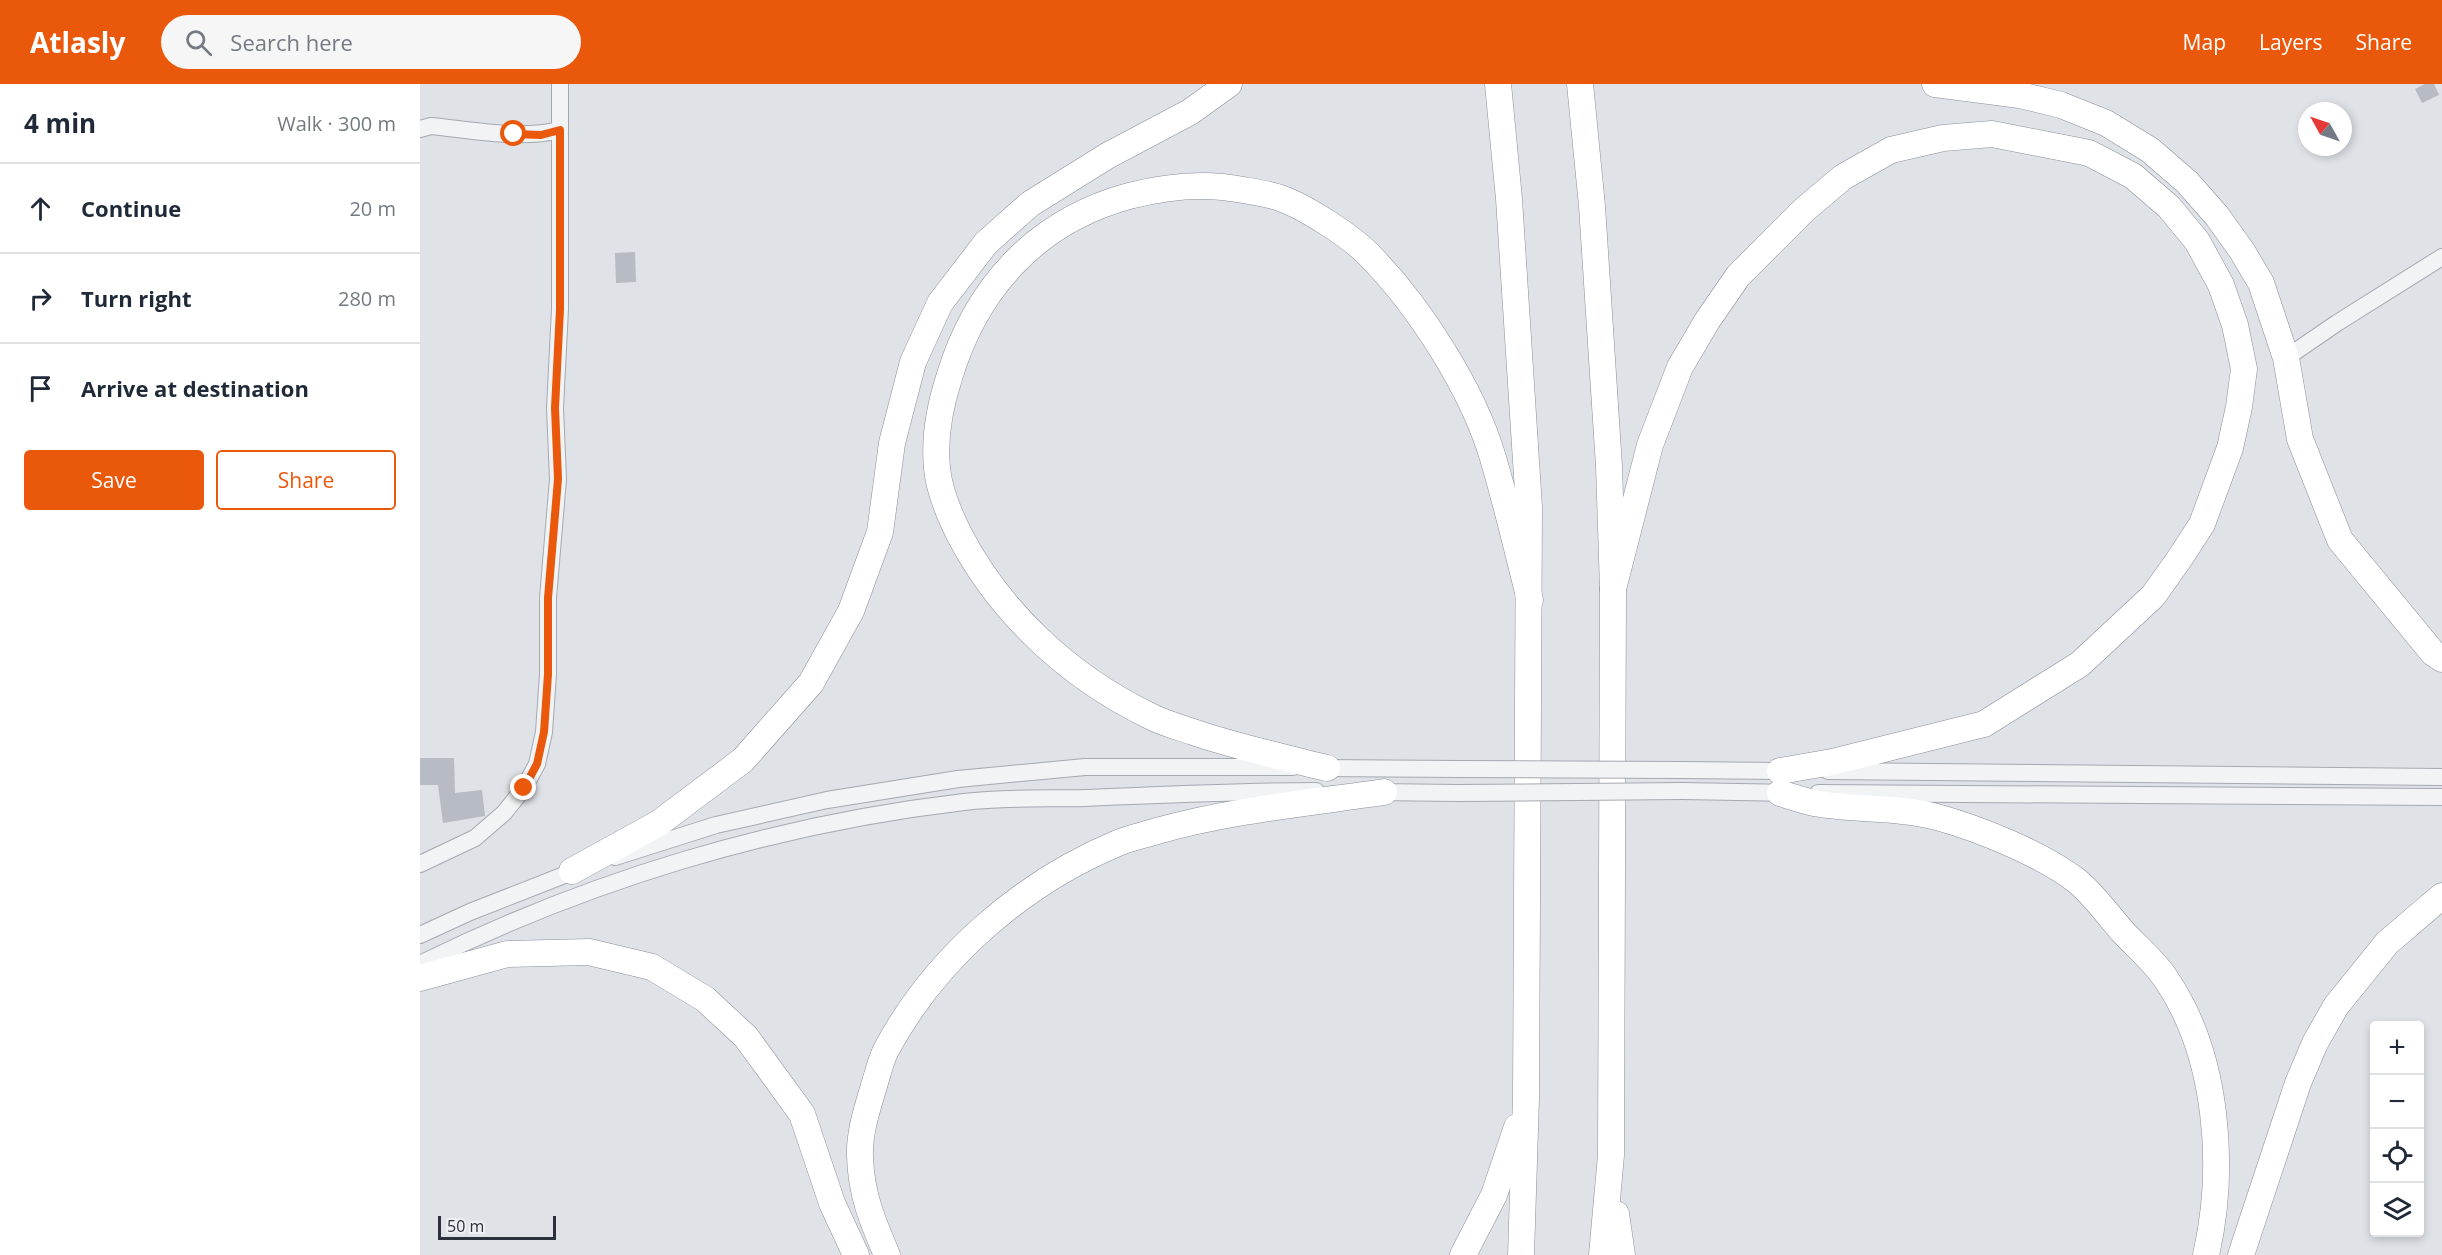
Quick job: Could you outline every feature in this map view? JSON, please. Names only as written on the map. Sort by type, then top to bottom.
[{"type":"highway","points":[[573,871],[659,823],[743,760],[811,683],[851,611],[880,532],[892,443],[913,363],[940,303],[986,243],[1030,204],[1107,156],[1190,112],[1229,84]]},
{"type":"highway","points":[[1498,84],[1509,199],[1529,507],[1526,1098],[1521,1255]]},
{"type":"highway","points":[[1580,84],[1592,206],[1609,466],[1613,588],[1611,1155],[1602,1255]]},
{"type":"highway","points":[[1935,84],[2020,94],[2061,105],[2106,123],[2150,150],[2187,182],[2217,216],[2261,283],[2286,358],[2300,439],[2340,540],[2433,653],[2442,659]]},
{"type":"highway","points":[[1613,588],[1650,445],[1680,367],[1707,321],[1738,276],[1804,210],[1843,177],[1891,150],[1943,138],[1992,134],[2089,153],[2133,176],[2169,207],[2197,242],[2221,285],[2235,325],[2244,369],[2230,448],[2202,524],[2180,558],[2153,596],[2080,664],[1984,724],[1832,762],[1780,782]]},
{"type":"highway","points":[[1327,768],[1233,746],[1153,718],[1093,685],[1048,648],[1006,606],[975,564],[948,512],[937,468],[939,409],[956,352],[980,304],[1016,259],[1061,222],[1108,202],[1161,187],[1217,184],[1281,198],[1327,224],[1368,254],[1404,294],[1436,341],[1471,401],[1493,456],[1530,600]]},
{"type":"highway","points":[[1780,782],[1818,804],[1898,811],[1936,817],[1985,833],[2033,855],[2078,882],[2166,978],[2188,1020],[2194,1037],[2213,1113],[2217,1169],[2212,1228],[2206,1255]]},
{"type":"highway","points":[[887,1255],[866,1206],[860,1154],[867,1109],[885,1052],[919,998],[958,952],[1005,909],[1063,870],[1119,842],[1175,826],[1230,814],[1384,792]]},
{"type":"highway","points":[[2241,1255],[2298,1083],[2315,1043],[2336,1005],[2387,943],[2442,896]]},
{"type":"highway","points":[[420,978],[507,954],[588,952],[652,968],[705,999],[746,1037],[802,1114],[832,1203],[856,1255]]},
{"type":"highway","points":[[1463,1255],[1494,1195],[1526,1098]]},
{"type":"highway","points":[[1611,1155],[1622,1255]]},
{"type":"street","points":[[420,864],[475,838],[504,813],[524,788],[537,764],[544,732],[548,674],[548,598],[558,479],[555,408],[560,309],[560,84]]},
{"type":"street","points":[[420,129],[431,126],[541,135],[560,130]]},
{"type":"street","points":[[2286,358],[2442,257]]},
{"type":"street","points":[[420,935],[573,871],[716,825],[827,800],[958,779],[1086,767],[1681,770],[1780,782],[2442,797]]},
{"type":"street","points":[[420,964],[483,933],[585,893],[722,848],[839,820],[967,801],[1224,791],[1459,793],[1682,791],[1780,782],[2442,777]]},
{"type":"building","points":[[2425,84],[2434,84],[2439,95],[2422,103],[2415,89]]},
{"type":"building","points":[[635,252],[636,282],[616,283],[615,253]]},
{"type":"building","points":[[420,758],[454,758],[455,793],[482,790],[485,816],[443,823],[438,785],[420,785]]},
{"type":"route","points":[[514,134],[541,135],[560,130],[560,309],[555,408],[558,479],[548,598],[548,674],[544,732],[537,764],[524,788]]}]
